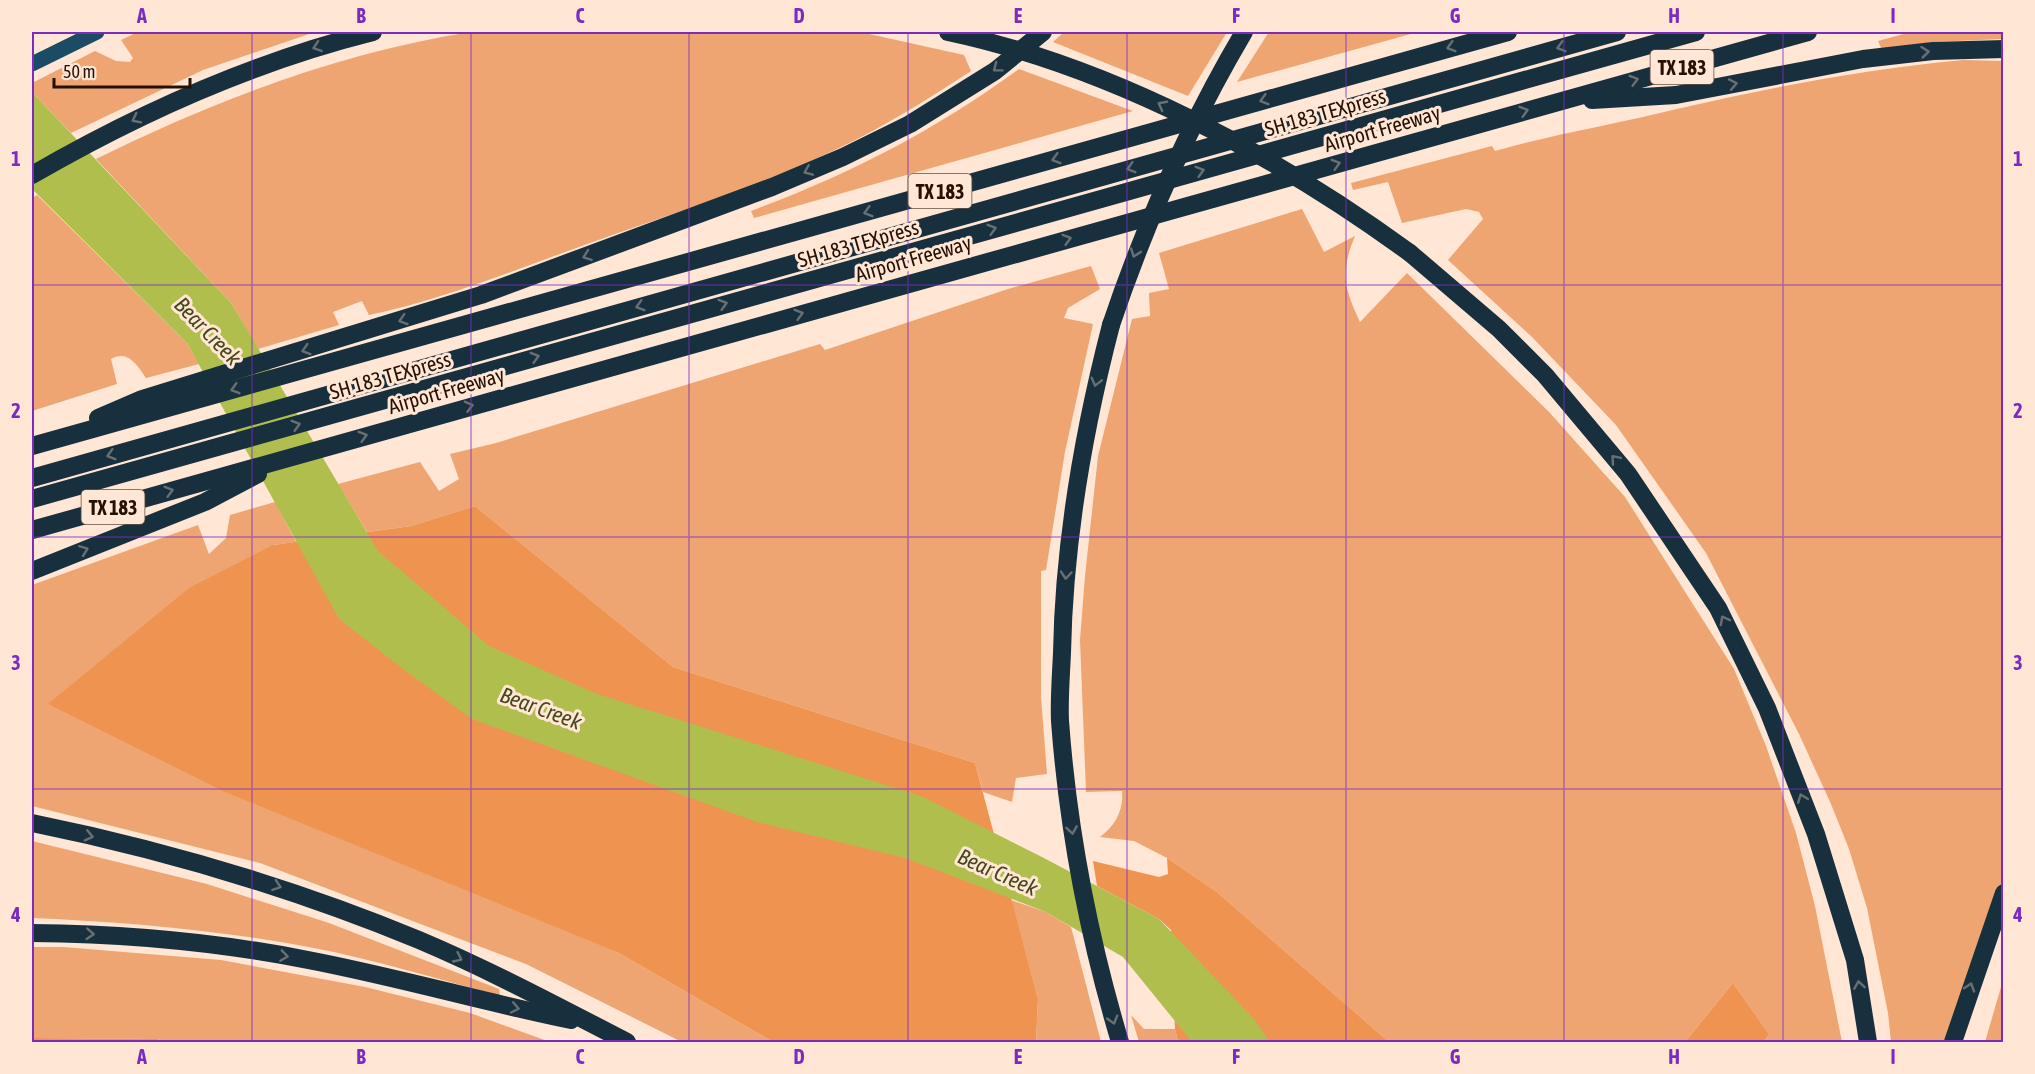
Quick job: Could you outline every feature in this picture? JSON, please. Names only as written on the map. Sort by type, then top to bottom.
[{"type":"highway","points":[[32,175],[80,147],[207,87],[329,43],[373,32]]},
{"type":"highway","points":[[948,32],[1045,60],[1152,100],[1317,190],[1410,253],[1499,328],[1545,375],[1628,474],[1718,608],[1767,708],[1816,834],[1855,960],[1868,1042]]},
{"type":"highway","points":[[147,406],[481,295],[690,219],[843,157],[948,101],[995,71],[1043,32]]},
{"type":"highway","points":[[1120,1042],[1099,971],[1083,895],[1065,772],[1060,719],[1062,626],[1068,549],[1089,412],[1110,326],[1139,243],[1167,175],[1209,92],[1244,32]]},
{"type":"highway","name":"TX 183","points":[[32,446],[147,406],[372,351],[1508,32]]},
{"type":"highway","name":"SH 183 TEXpress","points":[[32,478],[1617,32]]},
{"type":"highway","name":"SH 183 TEXpress","points":[[32,499],[1696,32]]},
{"type":"highway","name":"Airport Freeway","points":[[32,530],[1808,32]]},
{"type":"highway","points":[[1557,102],[1676,95],[1863,59],[1933,51],[2004,49]]},
{"type":"highway","points":[[32,571],[206,502],[287,458]]},
{"type":"highway","points":[[32,823],[149,850],[287,890],[421,941],[526,990],[627,1042]]},
{"type":"highway","points":[[1953,1042],[2004,893]]},
{"type":"highway","points":[[32,933],[84,934],[199,943],[307,959],[593,1025]]},
{"type":"main road","points":[[32,64],[97,32]]},
{"type":"shaded area","points":[[138,32],[315,32],[203,70],[71,133],[32,92],[32,83],[95,51],[116,61],[130,62],[133,58],[121,40]]},
{"type":"shaded area","points":[[471,32],[860,32],[964,55],[971,71],[872,131],[808,162],[747,187],[425,301],[369,315],[362,301],[333,312],[339,325],[258,349],[232,304],[96,159],[187,117],[279,81],[373,52]]},
{"type":"shaded area","points":[[1064,32],[1227,32],[1188,96],[1053,42]]},
{"type":"shaded area","points":[[1269,32],[1418,32],[1237,82]]},
{"type":"shaded area","points":[[1911,32],[2003,32],[2003,39],[1933,42],[1882,50],[1878,41]]},
{"type":"shaded area","points":[[1964,60],[2003,61],[2003,881],[1966,982],[1949,1042],[1891,1042],[1888,1013],[1867,908],[1849,849],[1799,734],[1706,553],[1616,425],[1532,337],[1448,260],[1483,219],[1479,212],[1466,209],[1402,223],[1388,182],[1353,190],[1351,183],[1492,146],[1495,151],[1748,93],[1856,74]]},
{"type":"shaded area","points":[[1019,69],[1133,111],[754,218],[751,211],[823,182],[923,132]]},
{"type":"shaded area","points":[[37,195],[187,343],[199,364],[146,378],[132,360],[117,356],[111,359],[117,384],[32,411],[32,198]]},
{"type":"shaded area","points":[[1302,209],[1324,252],[1355,236],[1347,260],[1346,280],[1350,299],[1360,322],[1407,273],[1550,413],[1625,497],[1734,669],[1766,746],[1796,833],[1815,906],[1842,1042],[1764,1042],[1769,1034],[1733,983],[1685,1042],[1389,1042],[1217,892],[1167,858],[1134,841],[1100,837],[1110,828],[1120,811],[1122,791],[1086,792],[1080,640],[1098,456],[1132,319],[1150,316],[1149,293],[1169,289],[1159,253]]},
{"type":"shaded area","points":[[1091,266],[1100,289],[1068,308],[1064,318],[1093,324],[1065,452],[1046,570],[1041,571],[1041,697],[1047,774],[1016,778],[1012,802],[983,792],[975,763],[673,667],[475,506],[411,526],[367,532],[338,484],[420,462],[439,491],[459,479],[450,454],[496,443],[820,344],[825,350],[1008,289]]},
{"type":"shaded area","points":[[275,502],[296,542],[273,545],[617,952],[773,1042],[682,1042],[526,964],[260,863],[32,806],[32,585],[198,525],[209,554],[226,538],[230,515]]},
{"type":"shaded area","points":[[475,506],[673,667],[975,763],[1038,999],[1036,1042],[773,1042],[617,952],[223,791],[48,704],[189,588],[273,545],[411,526]]},
{"type":"shaded area","points":[[32,841],[207,884],[329,923],[499,989],[500,996],[360,958],[244,936],[173,928],[32,918]]},
{"type":"shaded area","points":[[1167,858],[1217,892],[1389,1042],[1178,1042],[1175,1029],[1171,930],[1159,919],[1097,886],[1093,861],[1159,877],[1168,874]]},
{"type":"shaded area","points":[[1011,900],[1046,912],[1071,927],[1101,1042],[1036,1042],[1038,999]]},
{"type":"shaded area","points":[[32,947],[63,947],[221,960],[365,987],[470,1013],[550,1042],[169,1042],[157,1039],[32,1038]]},
{"type":"shaded area","points":[[2003,980],[2003,1042],[1985,1042],[2001,987]]},
{"type":"shaded area","points":[[1733,983],[1769,1034],[1764,1042],[1685,1042]]},
{"type":"shaded area","points":[[1131,1015],[1144,1029],[1175,1029],[1178,1042],[1139,1042]]},
{"type":"shaded area","points":[[32,1038],[157,1039],[169,1042],[32,1042]]},
{"type":"water","name":"Bear Creek","points":[[32,92],[232,304],[378,551],[489,646],[597,694],[921,796],[1042,857],[1159,919],[1254,1019],[1270,1042],[1192,1042],[1123,957],[1046,912],[905,858],[757,822],[472,719],[403,669],[339,619],[187,343],[32,189]]}]
